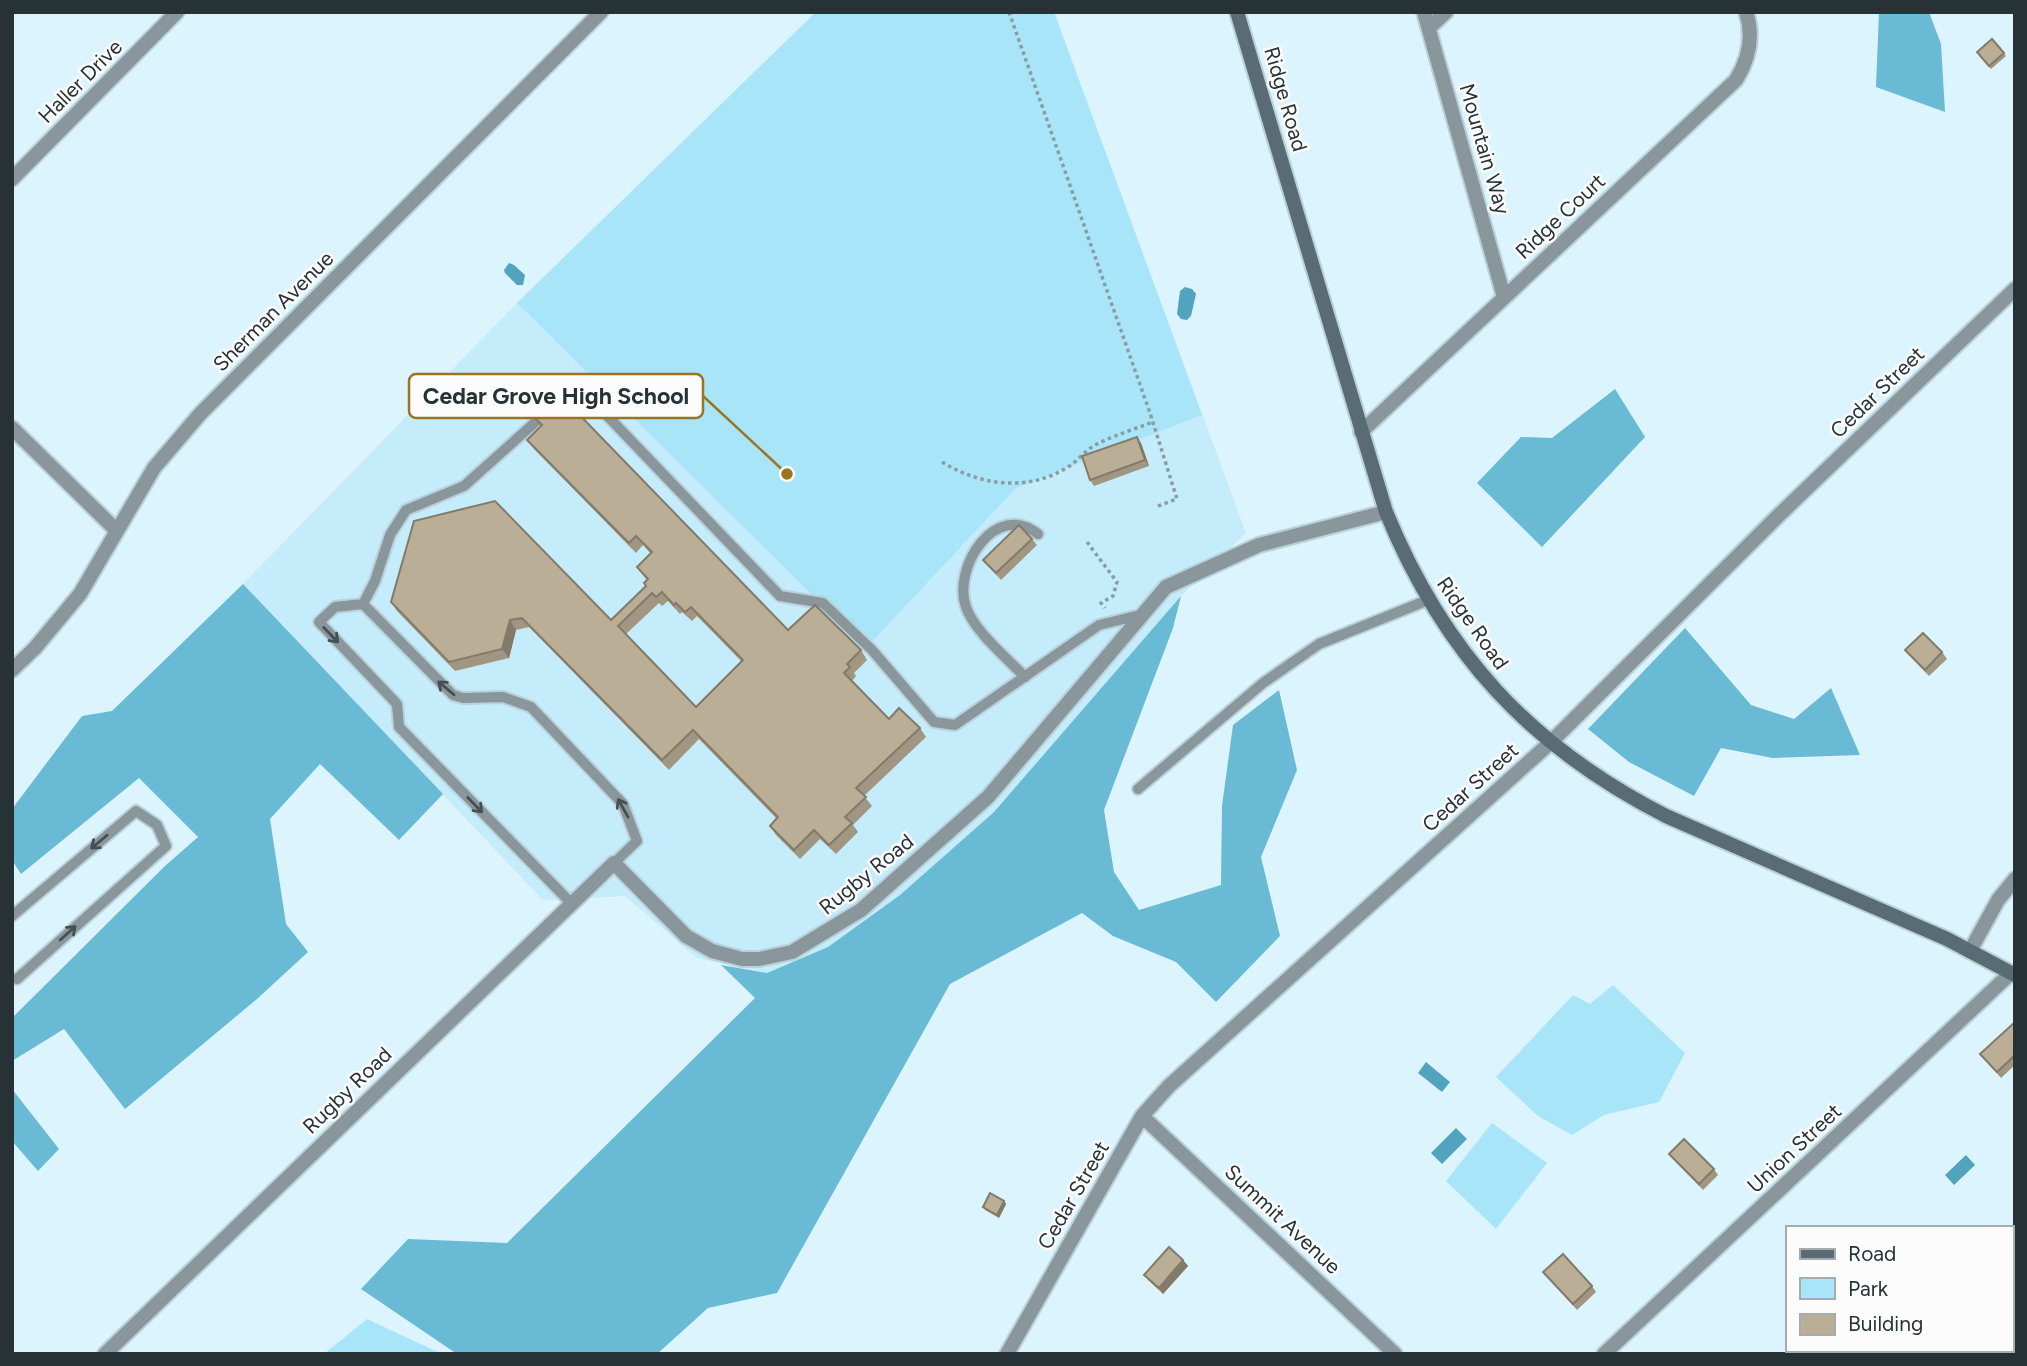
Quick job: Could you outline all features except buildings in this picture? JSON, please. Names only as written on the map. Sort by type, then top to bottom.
[{"type":"main road","name":"Ridge Road","points":[[1237,12],[1385,512],[1428,600],[1483,677],[1550,743],[1606,783],[1666,816],[1947,939],[2013,974]]},
{"type":"street","name":"Haller Drive","points":[[12,179],[177,12]]},
{"type":"street","name":"Sherman Avenue","points":[[12,670],[35,648],[80,594],[154,468],[200,414],[601,12]]},
{"type":"street","name":"Mountain Way","points":[[1424,12],[1504,297]]},
{"type":"street","points":[[1429,27],[1446,12]]},
{"type":"street","name":"Ridge Court","points":[[1361,432],[1736,80],[1749,51],[1750,29],[1746,12]]},
{"type":"street","name":"Cedar Street","points":[[1007,1354],[1142,1116],[1169,1086],[1550,743],[1778,516],[2015,289]]},
{"type":"street","points":[[12,428],[116,530]]},
{"type":"street","name":"Rugby Road","points":[[105,1354],[614,863],[685,936],[705,948],[742,959],[775,957],[792,952],[861,910],[988,797],[1166,587],[1259,545],[1385,512]]},
{"type":"street","points":[[1970,951],[1998,900],[2015,879]]},
{"type":"street","name":"Union Street","points":[[1604,1354],[2013,974]]},
{"type":"street","name":"Summit Avenue","points":[[1142,1116],[1395,1354]]},
{"type":"lane","points":[[363,604],[375,581],[390,535],[406,510],[464,486],[559,401],[572,394],[579,394],[594,402],[780,596],[823,603],[872,650],[934,722],[955,725],[1099,625],[1144,614]]},
{"type":"lane","points":[[1025,677],[971,620],[962,595],[962,578],[976,548],[1002,527],[1016,523],[1028,526],[1038,534]]},
{"type":"lane","points":[[1138,789],[1263,684],[1320,644],[1428,600]]},
{"type":"lane","points":[[363,604],[453,695],[463,698],[503,697],[531,707],[624,804],[637,841],[614,863]]},
{"type":"lane","points":[[363,604],[335,607],[319,622],[397,704],[399,727],[571,903]]},
{"type":"lane","points":[[12,916],[136,811],[158,825],[166,846],[14,979]]},
{"type":"path","points":[[1009,12],[1153,422],[1177,499],[1158,506]]},
{"type":"path","points":[[942,462],[975,479],[993,483],[1042,479],[1065,468],[1094,445],[1153,422]]},
{"type":"path","points":[[1087,542],[1117,582],[1113,596],[1101,603],[1105,608]]},
{"type":"shaded area","points":[[816,12],[1054,12],[1246,533],[1181,596],[994,812],[900,895],[828,947],[767,973],[697,958],[625,896],[543,900],[243,584],[517,303]]},
{"type":"shaded area","points":[[1879,12],[1929,12],[1941,44],[1945,112],[1876,87]]},
{"type":"shaded area","points":[[509,263],[525,275],[523,285],[517,285],[505,273]]},
{"type":"shaded area","points":[[1185,287],[1196,294],[1191,316],[1187,320],[1181,319],[1177,314],[1180,291]]},
{"type":"shaded area","points":[[1615,389],[1645,437],[1542,547],[1477,483],[1521,437],[1552,438]]},
{"type":"shaded area","points":[[243,584],[443,794],[399,840],[320,764],[270,819],[286,924],[308,952],[257,999],[125,1109],[64,1029],[12,1061],[12,1018],[165,866],[198,837],[139,778],[21,874],[12,860],[12,809],[82,716],[112,711]]},
{"type":"shaded area","points":[[1181,596],[1173,628],[1104,810],[1114,872],[1139,910],[1221,885],[1222,806],[1233,725],[1279,690],[1297,770],[1261,857],[1280,936],[1216,1002],[1176,962],[1113,936],[1082,913],[950,984],[777,1293],[708,1308],[657,1354],[457,1354],[361,1289],[408,1239],[507,1243],[755,998],[721,965],[767,973],[828,947],[900,895],[994,812]]},
{"type":"shaded area","points":[[1685,628],[1751,705],[1794,719],[1831,688],[1860,755],[1773,758],[1721,748],[1694,796],[1629,762],[1588,729]]},
{"type":"shaded area","points":[[1426,1062],[1450,1082],[1442,1092],[1418,1073]]},
{"type":"shaded area","points":[[12,1089],[59,1149],[38,1171],[12,1141]]},
{"type":"shaded area","points":[[1456,1128],[1467,1139],[1442,1164],[1431,1153]]},
{"type":"shaded area","points":[[1966,1155],[1975,1165],[1954,1185],[1945,1175]]},
{"type":"green space","points":[[816,12],[1054,12],[1202,415],[1016,488],[866,648],[517,303]]},
{"type":"green space","points":[[1613,985],[1685,1053],[1659,1102],[1604,1115],[1572,1135],[1538,1116],[1496,1077],[1573,995],[1590,1004]]},
{"type":"green space","points":[[1492,1123],[1547,1163],[1496,1229],[1446,1181]]},
{"type":"green space","points":[[367,1319],[442,1354],[324,1354]]},
{"type":"place","name":"Cedar Grove High School","points":[[787,474]]}]
